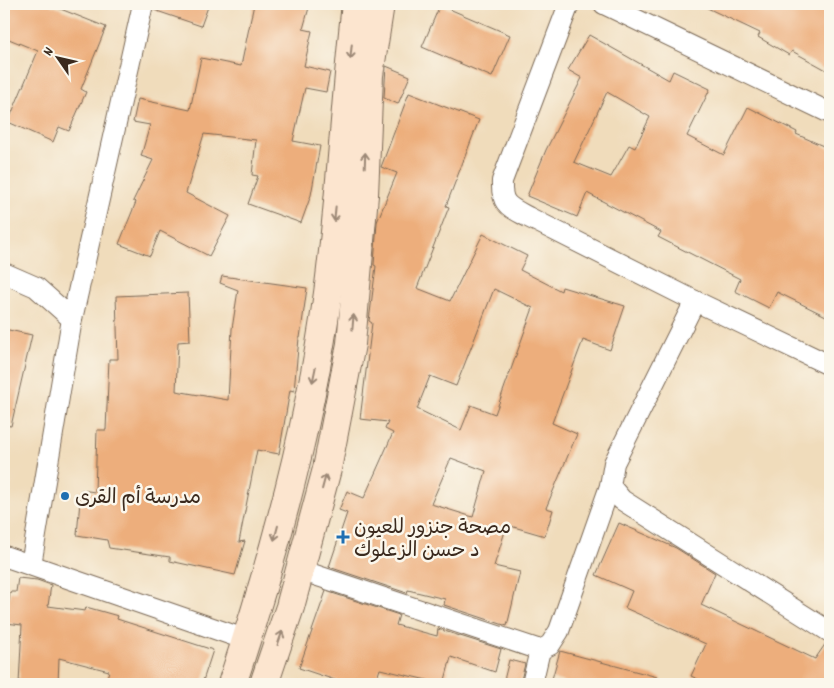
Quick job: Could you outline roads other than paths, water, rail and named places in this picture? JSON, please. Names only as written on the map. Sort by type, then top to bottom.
[{"type":"street","points":[[31,565],[72,319],[143,4]]},
{"type":"street","points":[[232,684],[247,640],[298,453],[317,362],[328,292],[356,4]]},
{"type":"street","points":[[264,684],[290,607],[328,468],[351,344],[364,195],[369,74],[380,4]]},
{"type":"street","points":[[569,4],[502,181],[501,195],[504,201],[508,206],[528,217],[695,301],[827,364]]},
{"type":"street","points":[[604,4],[830,113]]},
{"type":"street","points":[[4,273],[36,287],[72,319]]},
{"type":"street","points":[[300,570],[540,650],[550,645],[559,631],[610,486],[614,463],[695,301]]},
{"type":"street","points":[[610,486],[622,500],[830,632]]},
{"type":"street","points":[[4,556],[247,640]]},
{"type":"street","points":[[532,684],[540,650]]},
{"type":"place","name":"مدرسة أم القرى","points":[[65,496]]},
{"type":"place","name":"مصحة جنزور للعيون د حسن الزعلوك","points":[[343,537]]}]
